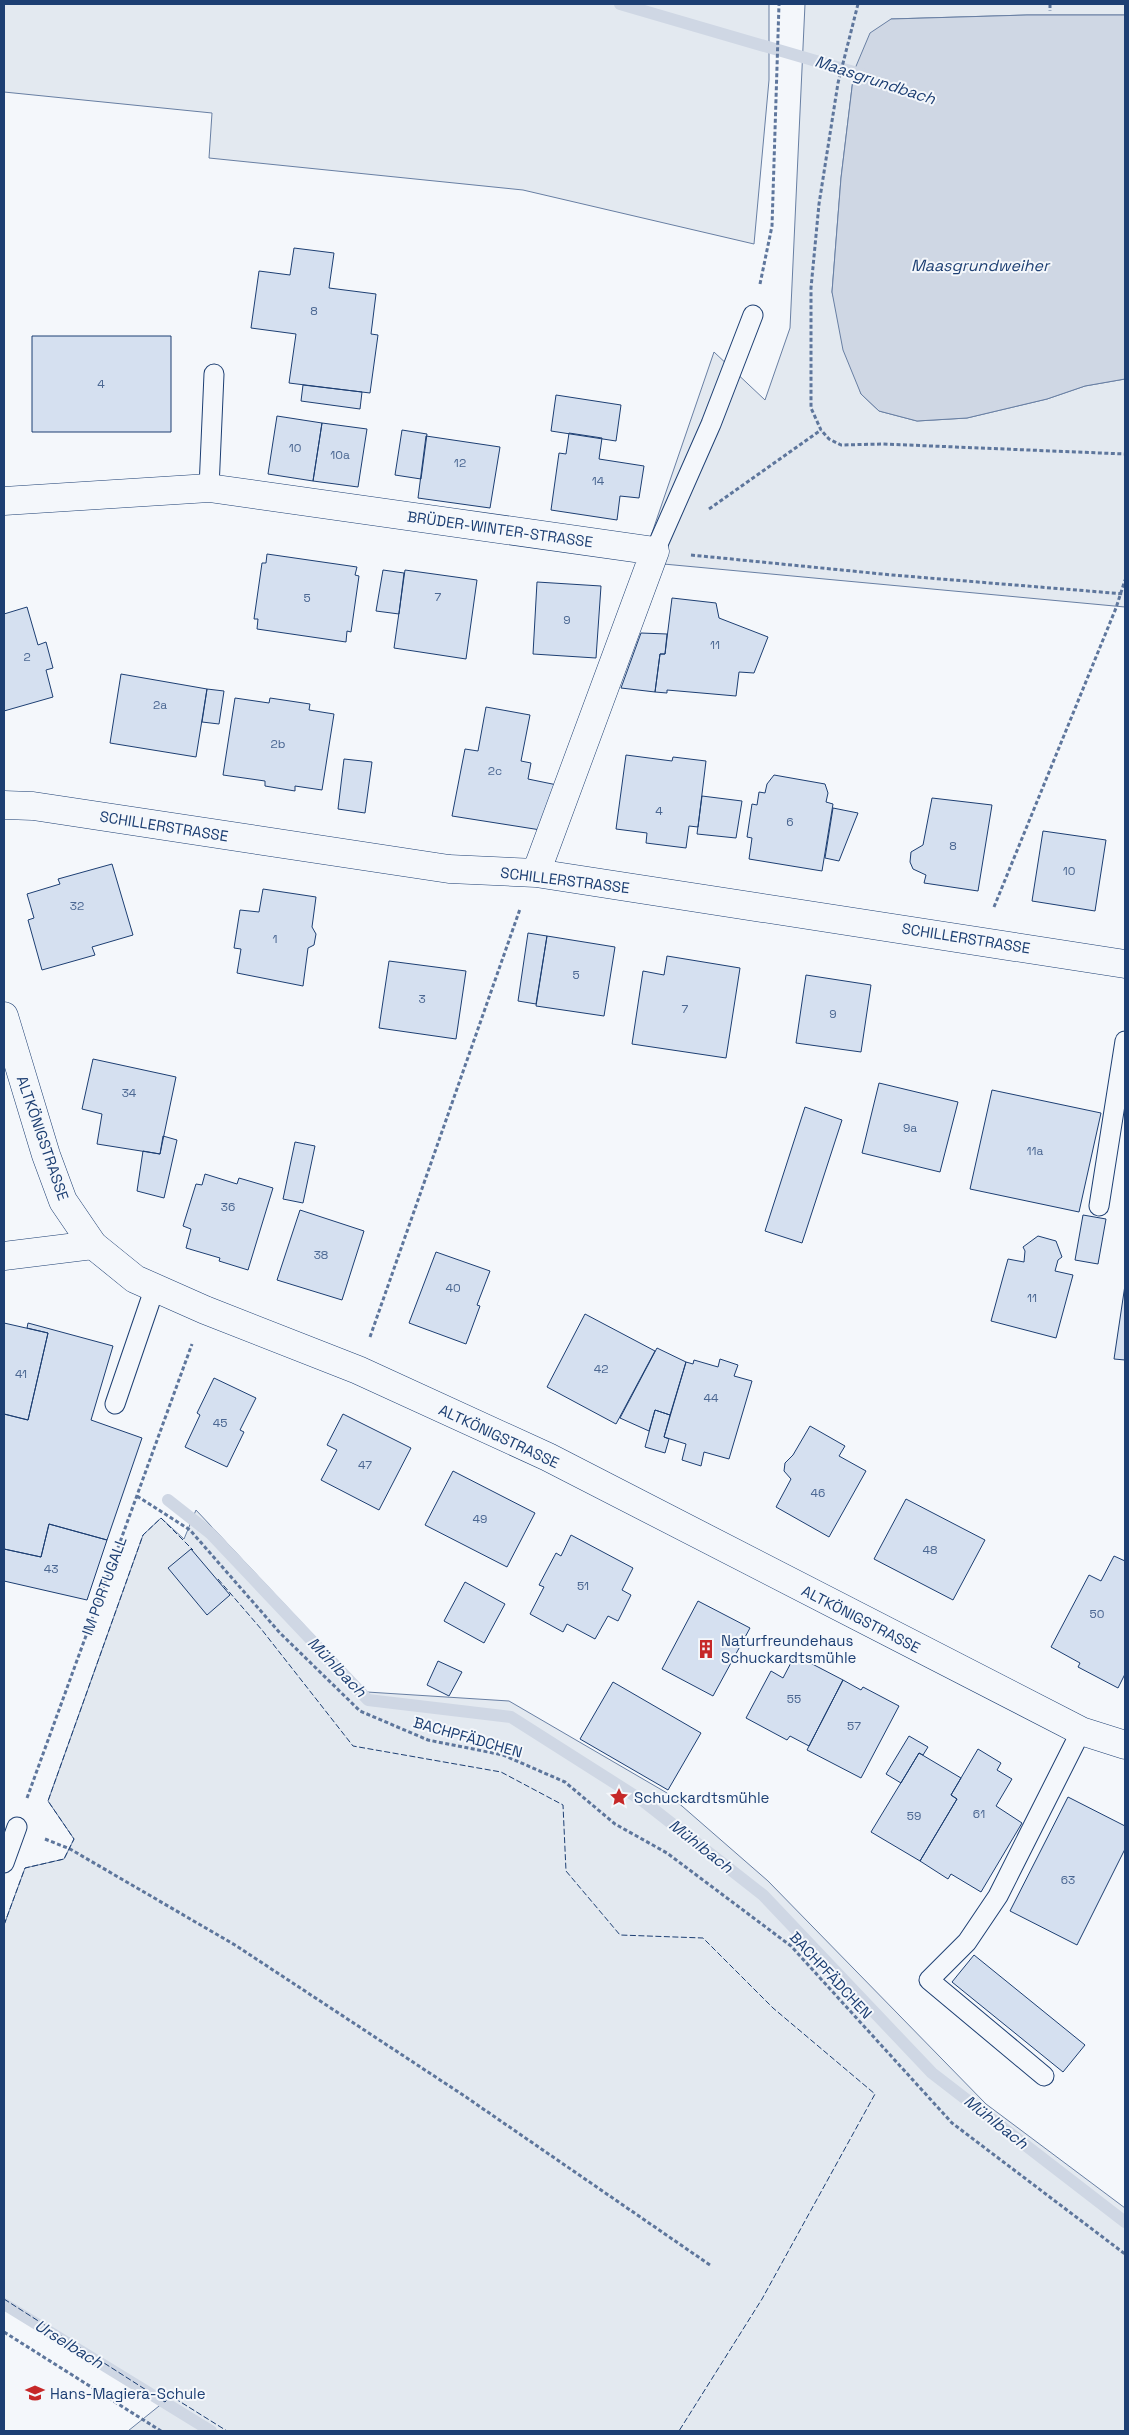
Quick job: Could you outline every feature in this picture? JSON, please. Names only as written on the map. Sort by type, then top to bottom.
[{"type":"street","name":"BRÜDER-WINTER-STRASSE","points":[[4,501],[209,488],[655,551]]},
{"type":"street","points":[[536,873],[655,551]]},
{"type":"street","name":"SCHILLERSTRASSE","points":[[4,805],[33,806],[450,869],[536,873],[981,940],[1125,964]]},
{"type":"street","name":"ALTKÖNIGSTRASSE","points":[[4,1016],[8,1044],[63,1201],[93,1245],[135,1279],[205,1310],[358,1370],[548,1457],[863,1621],[1082,1731],[1125,1745]]},
{"type":"street","points":[[4,1256],[93,1245]]},
{"type":"lane","points":[[655,551],[711,424],[753,314]]},
{"type":"lane","points":[[209,488],[214,374]]},
{"type":"lane","points":[[1099,1206],[1125,1042]]},
{"type":"lane","points":[[115,1404],[155,1288]]},
{"type":"lane","points":[[1044,2076],[929,1980],[967,1942],[998,1896],[1082,1731]]},
{"type":"lane","points":[[4,1863],[17,1827]]},
{"type":"path","points":[[753,314],[772,226],[780,4]]},
{"type":"path","points":[[858,4],[838,82],[819,204],[811,288],[811,408],[822,430],[829,439],[841,445],[884,444],[1125,454]]},
{"type":"path","points":[[1050,4],[1050,10]]},
{"type":"path","points":[[707,510],[822,430]]},
{"type":"path","points":[[655,551],[892,575],[1123,594]]},
{"type":"path","points":[[981,940],[1123,594],[1125,580]]},
{"type":"path","points":[[358,1370],[520,910],[536,873]]},
{"type":"path","name":"IM PORTUGALL","points":[[17,1827],[205,1310]]},
{"type":"path","name":"BACHPFÄDCHEN","points":[[137,1496],[190,1530],[280,1633],[360,1711],[428,1740],[503,1755],[565,1782],[615,1824],[668,1853],[791,1946],[952,2124],[1125,2254]]},
{"type":"path","points":[[17,1827],[70,1849],[235,1944],[464,2095],[710,2265]]},
{"type":"path","points":[[4,2332],[162,2431]]},
{"type":"shaded area","points":[[4,4],[769,4],[769,80],[754,244],[523,190],[209,158],[212,113],[4,92]]},
{"type":"shaded area","points":[[805,4],[1125,4],[1125,15],[1027,15],[891,19],[854,71],[841,178],[832,292],[861,394],[879,411],[917,421],[967,418],[1047,399],[1085,386],[1125,379],[1125,607],[642,562],[714,352],[765,400],[790,328]]},
{"type":"shaded area","points":[[196,1510],[367,1692],[509,1701],[667,1793],[768,1881],[986,2104],[1125,2208],[1125,2431],[128,2431],[164,2402],[4,2299],[4,1925],[25,1868],[64,1859],[74,1839],[48,1801],[143,1535],[161,1518],[184,1539]]},
{"type":"water","name":"Maasgrundweiher","points":[[1027,15],[1125,15],[1125,379],[1085,386],[1047,399],[967,418],[917,421],[879,411],[861,394],[843,350],[832,292],[841,178],[854,71],[870,33],[891,19]]},
{"type":"building","points":[[294,248],[334,253],[329,288],[376,294],[371,334],[378,335],[370,393],[289,383],[296,334],[251,328],[259,271],[290,275]]},
{"type":"building","points":[[32,336],[171,336],[171,432],[32,432]]},
{"type":"building","points":[[303,385],[362,392],[360,409],[301,401]]},
{"type":"building","points":[[556,395],[621,405],[616,441],[551,431]]},
{"type":"building","points":[[277,416],[322,423],[313,481],[268,474]]},
{"type":"building","points":[[322,423],[367,429],[358,487],[313,481]]},
{"type":"building","points":[[402,430],[427,434],[421,479],[395,475]]},
{"type":"building","points":[[569,433],[602,438],[599,459],[644,466],[639,498],[620,496],[617,520],[551,510],[559,453],[566,454]]},
{"type":"building","points":[[426,436],[500,447],[490,508],[418,498]]},
{"type":"building","points":[[267,554],[357,567],[355,575],[359,576],[351,632],[347,631],[346,642],[257,629],[258,619],[254,619],[262,563],[266,563]]},
{"type":"building","points":[[383,570],[404,573],[399,614],[376,611]]},
{"type":"building","points":[[405,570],[477,580],[466,659],[394,648]]},
{"type":"building","points":[[537,582],[601,586],[596,658],[533,654]]},
{"type":"building","points":[[672,598],[716,603],[719,618],[768,637],[754,673],[739,672],[736,696],[667,690],[667,693],[655,692],[660,654],[665,654]]},
{"type":"building","points":[[27,607],[38,645],[46,642],[53,668],[46,670],[53,697],[4,711],[4,614]]},
{"type":"building","points":[[641,633],[667,634],[665,654],[660,654],[655,692],[621,688]]},
{"type":"building","points":[[121,674],[207,689],[196,757],[110,743]]},
{"type":"building","points":[[207,689],[224,691],[219,724],[202,722]]},
{"type":"building","points":[[235,698],[269,703],[270,698],[310,704],[309,710],[334,714],[322,790],[295,786],[295,791],[265,786],[265,781],[223,775]]},
{"type":"building","points":[[486,707],[530,715],[521,761],[531,763],[528,779],[562,786],[547,831],[452,816],[465,749],[478,751]]},
{"type":"building","points":[[626,755],[672,761],[673,757],[706,761],[698,827],[689,826],[686,848],[646,843],[647,833],[616,829]]},
{"type":"building","points":[[344,759],[372,762],[365,813],[338,809]]},
{"type":"building","points":[[774,775],[825,784],[828,793],[826,802],[833,804],[822,871],[749,859],[752,838],[747,837],[752,804],[757,805],[759,792],[765,793],[767,784]]},
{"type":"building","points":[[702,796],[742,801],[736,838],[697,834]]},
{"type":"building","points":[[932,798],[992,805],[978,891],[924,883],[926,875],[913,869],[910,862],[911,852],[923,845]]},
{"type":"building","points":[[833,808],[858,813],[839,861],[825,858]]},
{"type":"building","points":[[1043,831],[1106,840],[1095,911],[1032,901]]},
{"type":"building","points":[[112,864],[133,935],[92,947],[95,955],[42,970],[28,920],[34,918],[27,894],[60,884],[58,879]]},
{"type":"building","points":[[263,889],[316,897],[312,927],[316,934],[314,945],[308,948],[303,986],[237,973],[241,949],[234,948],[240,910],[259,912]]},
{"type":"building","points":[[528,933],[547,936],[536,1004],[518,1001]]},
{"type":"building","points":[[547,936],[615,947],[604,1016],[536,1006]]},
{"type":"building","points":[[667,956],[740,968],[726,1058],[632,1044],[643,971],[664,975]]},
{"type":"building","points":[[389,961],[466,971],[456,1039],[379,1028]]},
{"type":"building","points":[[806,975],[871,985],[861,1052],[796,1043]]},
{"type":"building","points":[[93,1059],[176,1077],[160,1154],[97,1144],[102,1114],[82,1109]]},
{"type":"building","points":[[879,1083],[958,1102],[940,1172],[862,1153]]},
{"type":"building","points":[[992,1090],[1101,1113],[1079,1212],[970,1189]]},
{"type":"building","points":[[805,1107],[842,1120],[802,1243],[765,1231]]},
{"type":"building","points":[[163,1136],[177,1140],[164,1198],[137,1191],[143,1151],[160,1154]]},
{"type":"building","points":[[295,1142],[315,1146],[303,1203],[283,1199]]},
{"type":"building","points":[[205,1174],[237,1184],[239,1178],[273,1188],[248,1270],[219,1261],[220,1258],[186,1248],[191,1229],[183,1226],[196,1184],[202,1185]]},
{"type":"building","points":[[300,1210],[364,1231],[342,1300],[277,1280]]},
{"type":"building","points":[[1083,1215],[1106,1219],[1098,1264],[1075,1260]]},
{"type":"building","points":[[1038,1236],[1056,1241],[1062,1257],[1058,1260],[1055,1271],[1073,1275],[1056,1338],[991,1321],[1008,1259],[1024,1262],[1025,1251],[1023,1247]]},
{"type":"building","points":[[436,1252],[490,1271],[477,1305],[480,1306],[466,1344],[409,1323]]},
{"type":"building","points":[[1125,1285],[1125,1360],[1114,1359]]},
{"type":"building","points":[[585,1314],[655,1351],[616,1424],[547,1387]]},
{"type":"building","points":[[4,1323],[48,1333],[28,1420],[4,1414]]},
{"type":"building","points":[[28,1323],[113,1346],[91,1420],[142,1438],[107,1540],[49,1524],[41,1557],[4,1549],[4,1414],[28,1420],[48,1333],[27,1328]]},
{"type":"building","points":[[657,1348],[686,1362],[670,1415],[655,1410],[649,1431],[620,1418]]},
{"type":"building","points":[[720,1359],[738,1365],[734,1376],[752,1381],[729,1459],[704,1452],[701,1466],[682,1460],[686,1444],[664,1437],[686,1362],[693,1364],[694,1360],[718,1367]]},
{"type":"building","points":[[214,1378],[256,1398],[240,1430],[244,1432],[227,1467],[185,1447],[200,1415],[197,1413]]},
{"type":"building","points":[[655,1410],[670,1415],[664,1437],[669,1439],[665,1453],[645,1447]]},
{"type":"building","points":[[343,1414],[411,1448],[379,1510],[321,1480],[337,1450],[327,1445]]},
{"type":"building","points":[[810,1426],[845,1446],[839,1456],[866,1471],[829,1537],[776,1507],[791,1479],[784,1471],[785,1463],[793,1455]]},
{"type":"building","points":[[453,1471],[535,1513],[507,1567],[425,1525]]},
{"type":"building","points":[[906,1499],[985,1540],[953,1600],[874,1559]]},
{"type":"building","points":[[49,1524],[107,1540],[87,1600],[4,1581],[4,1549],[41,1557]]},
{"type":"building","points":[[571,1535],[633,1568],[622,1590],[631,1595],[618,1621],[608,1616],[595,1639],[567,1624],[563,1632],[530,1614],[544,1587],[539,1585],[556,1553],[561,1556]]},
{"type":"building","points":[[191,1549],[230,1595],[207,1615],[168,1568]]},
{"type":"building","points":[[1114,1556],[1125,1561],[1125,1674],[1118,1688],[1078,1667],[1080,1663],[1051,1647],[1089,1575],[1101,1581]]},
{"type":"building","points":[[465,1582],[505,1604],[484,1643],[444,1621]]},
{"type":"building","name":"Naturfreundehaus Schuckardtsmühle","points":[[698,1601],[750,1628],[713,1696],[662,1669]]},
{"type":"building","points":[[795,1655],[843,1680],[809,1746],[790,1736],[787,1740],[746,1718],[771,1671],[783,1678]]},
{"type":"building","points":[[438,1661],[462,1672],[449,1696],[427,1685]]},
{"type":"building","points":[[843,1680],[861,1690],[863,1687],[899,1706],[861,1778],[807,1750]]},
{"type":"building","points":[[613,1682],[701,1733],[668,1790],[580,1739]]},
{"type":"building","points":[[909,1736],[928,1747],[923,1755],[919,1753],[901,1783],[886,1774]]},
{"type":"building","points":[[978,1749],[1001,1763],[997,1770],[1012,1779],[996,1806],[1022,1823],[981,1892],[951,1874],[948,1879],[920,1861],[957,1799],[951,1795]]},
{"type":"building","points":[[919,1753],[961,1778],[951,1795],[957,1799],[920,1861],[871,1832]]},
{"type":"building","points":[[1068,1797],[1125,1826],[1125,1849],[1077,1945],[1010,1911]]},
{"type":"building","points":[[974,1955],[1085,2045],[1063,2072],[952,1982]]},
{"type":"waterway","name":"Maasgrundbach","points":[[620,4],[871,77]]},
{"type":"waterway","name":"Mühlbach","points":[[168,1500],[210,1533],[368,1700],[511,1717],[643,1801],[763,1895],[932,2073],[1125,2222]]},
{"type":"waterway","name":"Urselbach","points":[[4,2304],[211,2431]]},
{"type":"fence","points":[[4,1925],[25,1868],[64,1859],[74,1839],[48,1801],[143,1535],[161,1518],[193,1550]]},
{"type":"fence","points":[[218,1579],[262,1630],[353,1746],[501,1772],[563,1805],[566,1871],[620,1935],[703,1938],[773,2008],[875,2094],[762,2299],[679,2431]]},
{"type":"fence","points":[[4,2299],[165,2402],[171,2396],[227,2431]]},
{"type":"place","name":"Naturfreundehaus Schuckardtsmühle","points":[[706,1649]]},
{"type":"place","name":"Schuckardtsmühle","points":[[619,1797]]},
{"type":"place","name":"Hans-Magiera-Schule","points":[[35,2393]]}]
